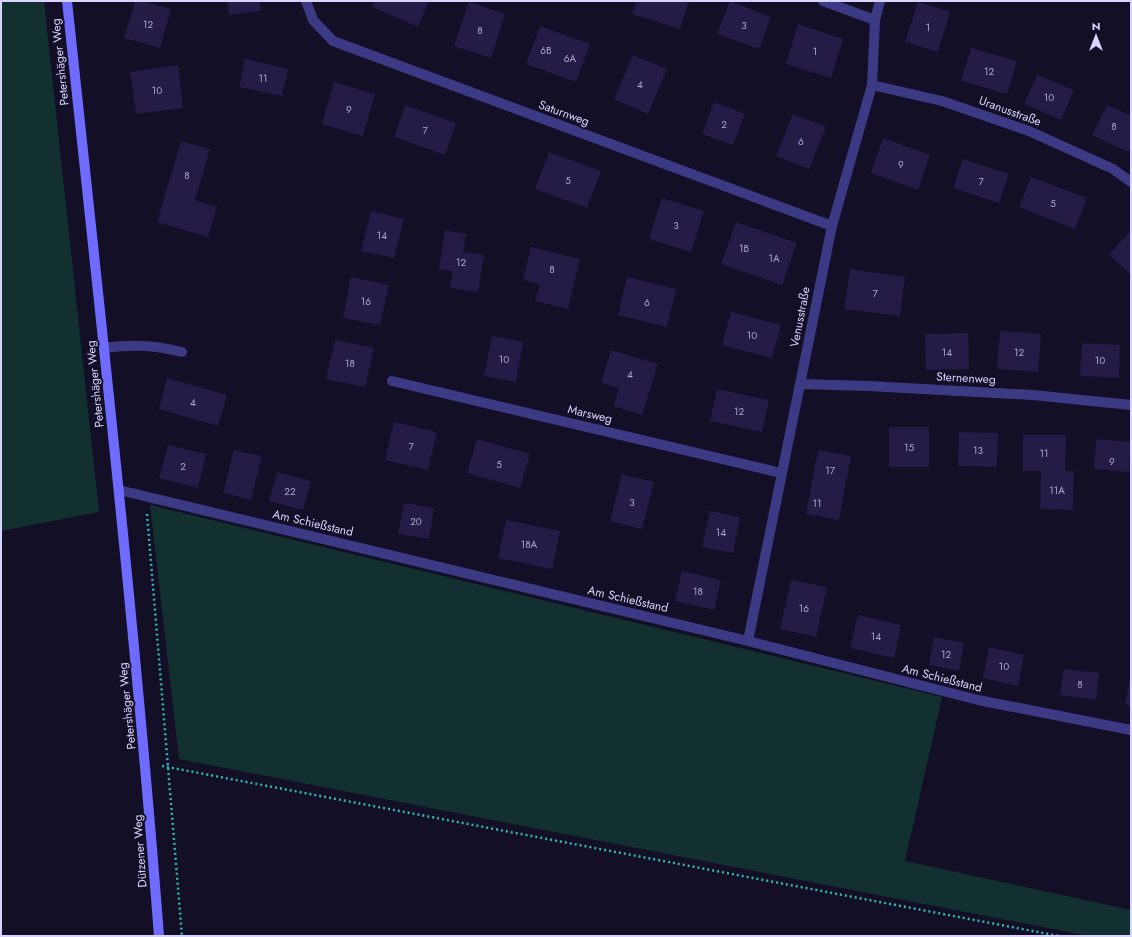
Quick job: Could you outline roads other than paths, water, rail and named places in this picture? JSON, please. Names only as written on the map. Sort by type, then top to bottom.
[{"type":"street","name":"Petershäger Weg","points":[[67,1],[119,490],[146,765]]},
{"type":"street","name":"Saturnweg","points":[[306,1],[313,20],[333,41],[832,226]]},
{"type":"street","points":[[823,1],[875,20]]},
{"type":"street","name":"Venusstraße","points":[[748,641],[832,226],[872,85],[875,20],[880,1]]},
{"type":"street","name":"Uranusstraße","points":[[872,85],[942,101],[1029,131],[1113,169],[1131,182]]},
{"type":"street","points":[[104,348],[144,345],[163,347],[182,352]]},
{"type":"street","name":"Marsweg","points":[[392,381],[781,472]]},
{"type":"street","name":"Sternenweg","points":[[800,384],[869,386],[1033,395],[1131,405]]},
{"type":"street","name":"Am Schießstand","points":[[119,490],[748,641],[978,700],[1131,730]]},
{"type":"street","name":"Dützener Weg","points":[[146,765],[160,936]]}]
